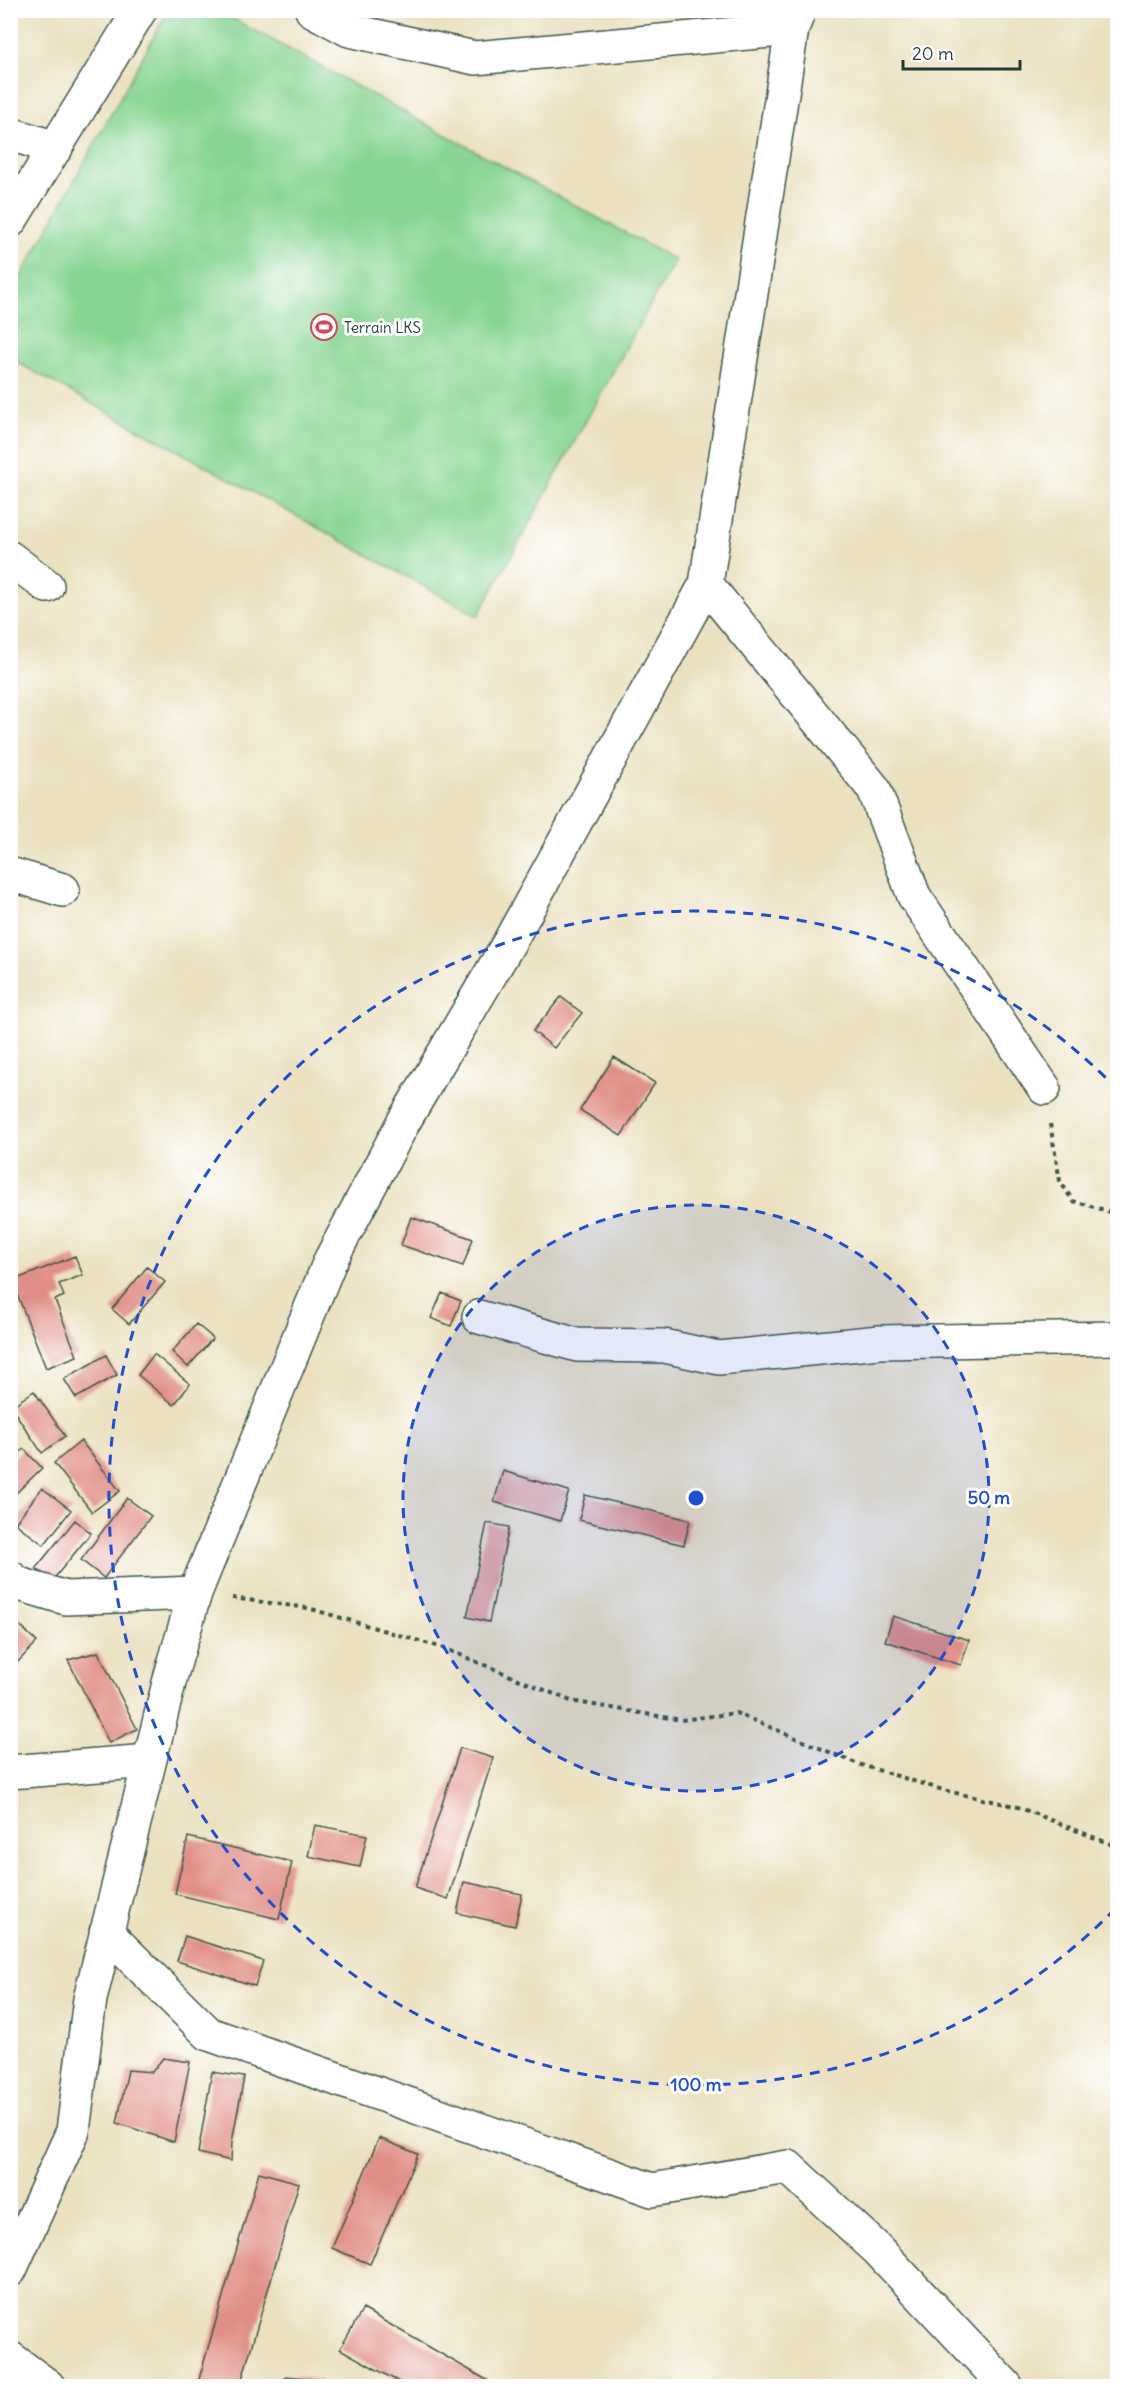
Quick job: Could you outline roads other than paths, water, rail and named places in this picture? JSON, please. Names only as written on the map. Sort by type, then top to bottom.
[{"type":"street","points":[[10,221],[140,10]]},
{"type":"street","points":[[10,2270],[73,2131],[90,1999],[171,1674],[195,1593],[330,1261],[404,1121],[510,941],[706,584],[795,20],[475,58],[349,30],[312,10]]},
{"type":"street","points":[[10,135],[56,148]]},
{"type":"street","points":[[10,558],[47,586]]},
{"type":"street","points":[[706,584],[874,789],[914,896],[1044,1088]]},
{"type":"street","points":[[10,874],[63,890]]},
{"type":"street","points":[[479,1317],[577,1345],[664,1346],[719,1358],[880,1342],[1118,1338]]},
{"type":"street","points":[[10,1577],[19,1584],[66,1598],[195,1593]]},
{"type":"street","points":[[10,1772],[149,1761]]},
{"type":"street","points":[[106,1932],[209,2034],[652,2190],[788,2167],[877,2248],[1006,2386]]},
{"type":"street","points":[[10,2358],[48,2386]]},
{"type":"place","name":"Terrain LKS","points":[[324,327]]}]
